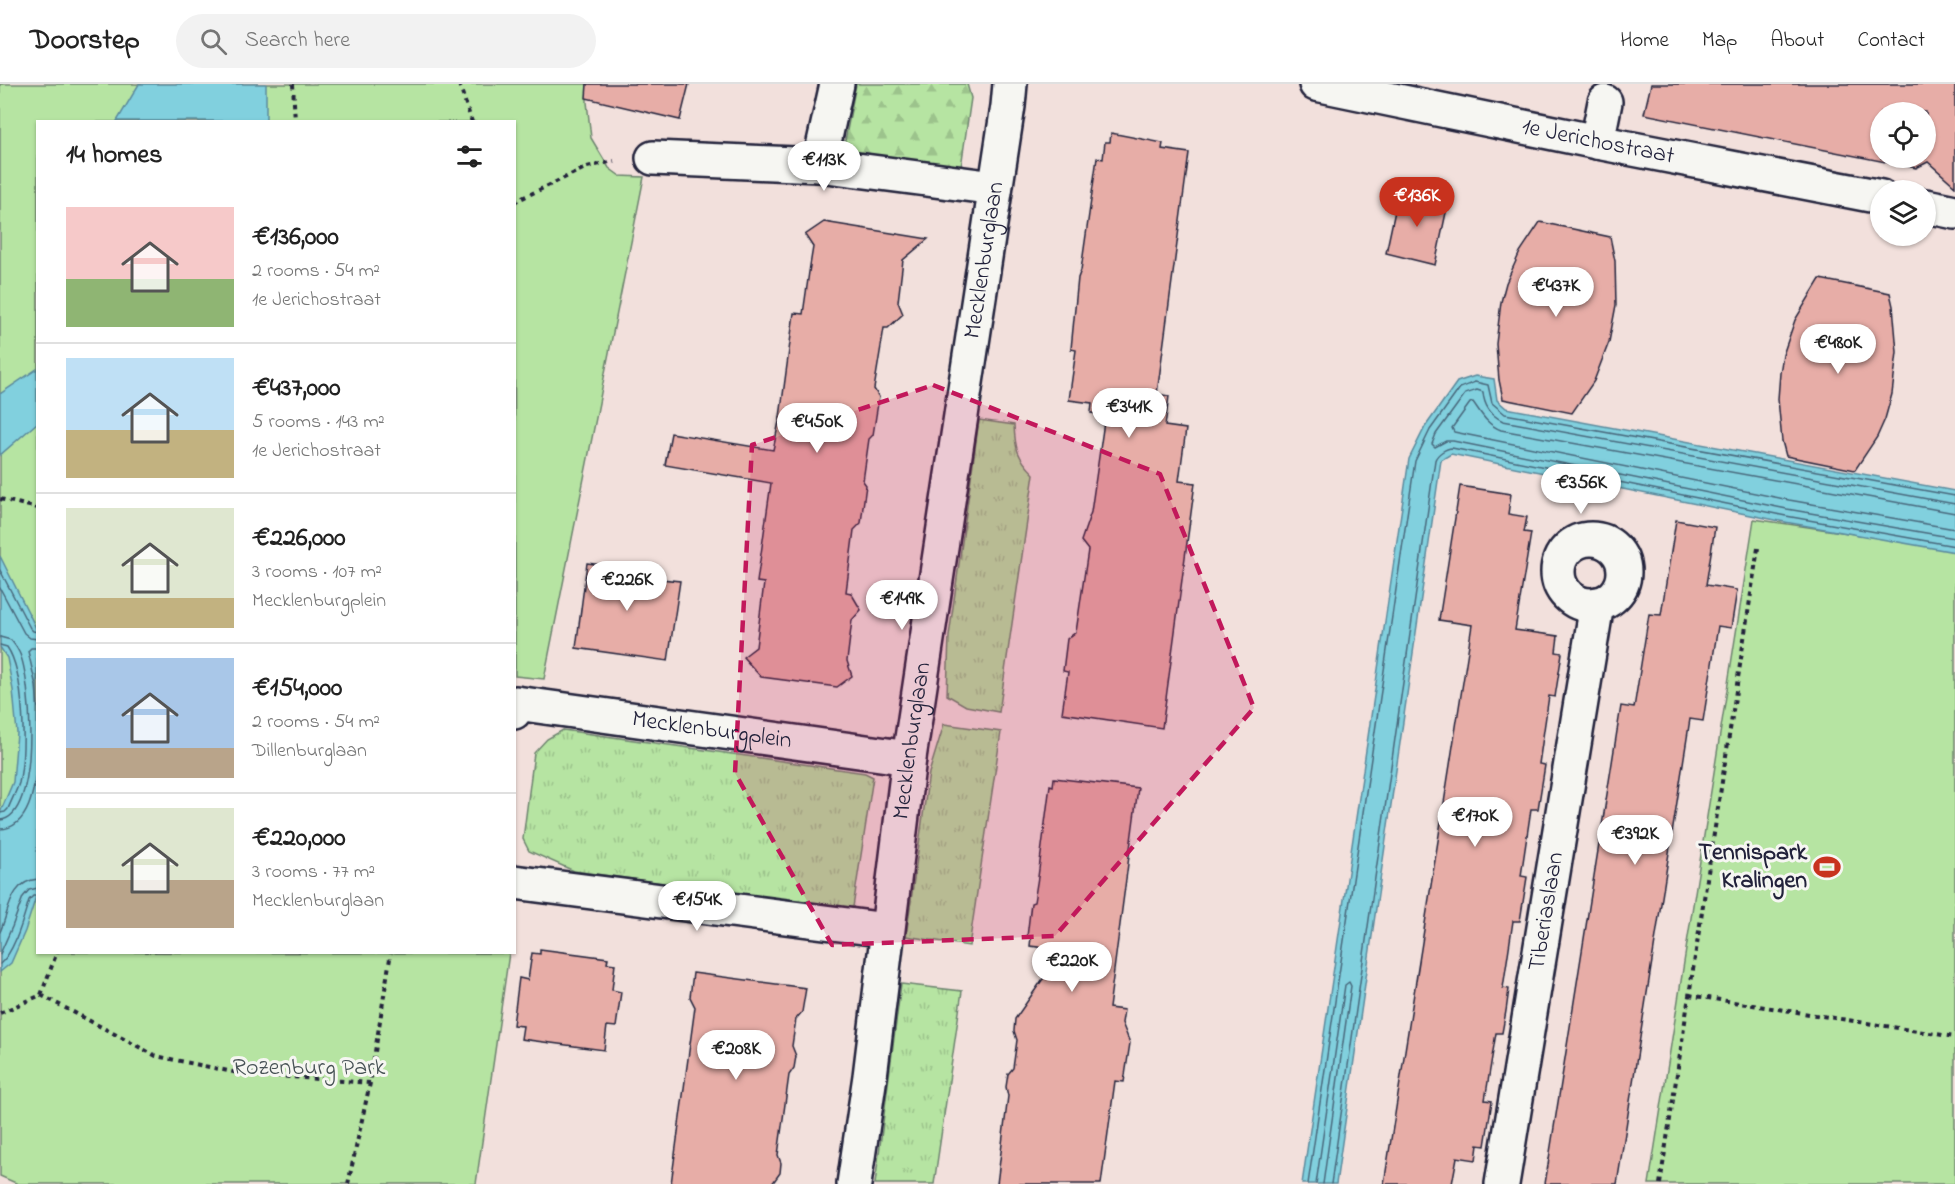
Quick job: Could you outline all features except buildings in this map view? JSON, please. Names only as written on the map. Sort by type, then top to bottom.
[{"type":"street","points":[[819,165],[837,84]]},
{"type":"street","name":"Mecklenburglaan","points":[[854,1184],[870,1076],[909,758],[1010,84]]},
{"type":"street","name":"1e Jerichostraat","points":[[1316,84],[1870,195]]},
{"type":"street","points":[[1597,142],[1605,102]]},
{"type":"street","points":[[653,158],[819,165],[995,188]]},
{"type":"street","points":[[1936,208],[1955,212]]},
{"type":"street","name":"Tiberiaslaan","points":[[1502,1184],[1597,604]]},
{"type":"street","name":"Mecklenburgplein","points":[[516,707],[909,758]]},
{"type":"street","points":[[516,882],[887,930]]},
{"type":"path","points":[[293,84],[295,120]]},
{"type":"path","points":[[459,84],[471,120]]},
{"type":"path","points":[[516,201],[587,167],[618,160],[653,158]]},
{"type":"path","points":[[2,500],[36,508]]},
{"type":"path","points":[[1660,1184],[1758,548]]},
{"type":"path","points":[[0,1013],[41,995],[56,954]]},
{"type":"path","points":[[348,1184],[370,1083],[391,954]]},
{"type":"path","points":[[41,995],[156,1056],[238,1073],[370,1083]]},
{"type":"path","points":[[1689,995],[1955,1037]]},
{"type":"highlighted area","points":[[933,385],[1160,474],[1254,708],[1055,936],[832,945],[735,773],[752,445]]},
{"type":"green space","name":"Rozenburg Park","points":[[0,84],[587,84],[591,138],[609,168],[620,176],[644,177],[544,679],[516,676],[516,120],[36,120],[36,954],[509,954],[476,1184],[18,1184],[0,1176]]},
{"type":"green space","points":[[856,84],[967,84],[971,98],[961,167],[850,154],[844,146]]},
{"type":"green space","points":[[979,420],[1014,425],[1018,452],[1034,474],[999,712],[966,706],[947,695],[949,636]]},
{"type":"green space","name":"Tennispark Kralingen","points":[[1754,519],[1955,549],[1955,1184],[1649,1184]]},
{"type":"green space","points":[[944,724],[1001,732],[969,946],[906,936],[929,773]]},
{"type":"green space","points":[[563,730],[865,773],[873,777],[853,907],[845,908],[574,871],[529,851],[523,839],[534,753],[547,739]]},
{"type":"green space","points":[[901,984],[962,991],[934,1184],[875,1184]]},
{"type":"water","points":[[139,84],[266,84],[266,120],[118,120]]},
{"type":"water","points":[[36,370],[36,424],[0,455],[0,394]]},
{"type":"water","points":[[1475,376],[1494,379],[1497,400],[1506,408],[1955,491],[1955,552],[1785,522],[1451,454],[1441,460],[1336,1184],[1302,1184],[1409,459],[1425,427],[1457,382]]},
{"type":"water","points":[[0,556],[36,628],[36,897],[11,963],[0,972],[0,813],[13,782],[17,733],[7,658],[0,647]]},
{"type":"place","name":"Tennispark Kralingen","points":[[1827,867]]}]
